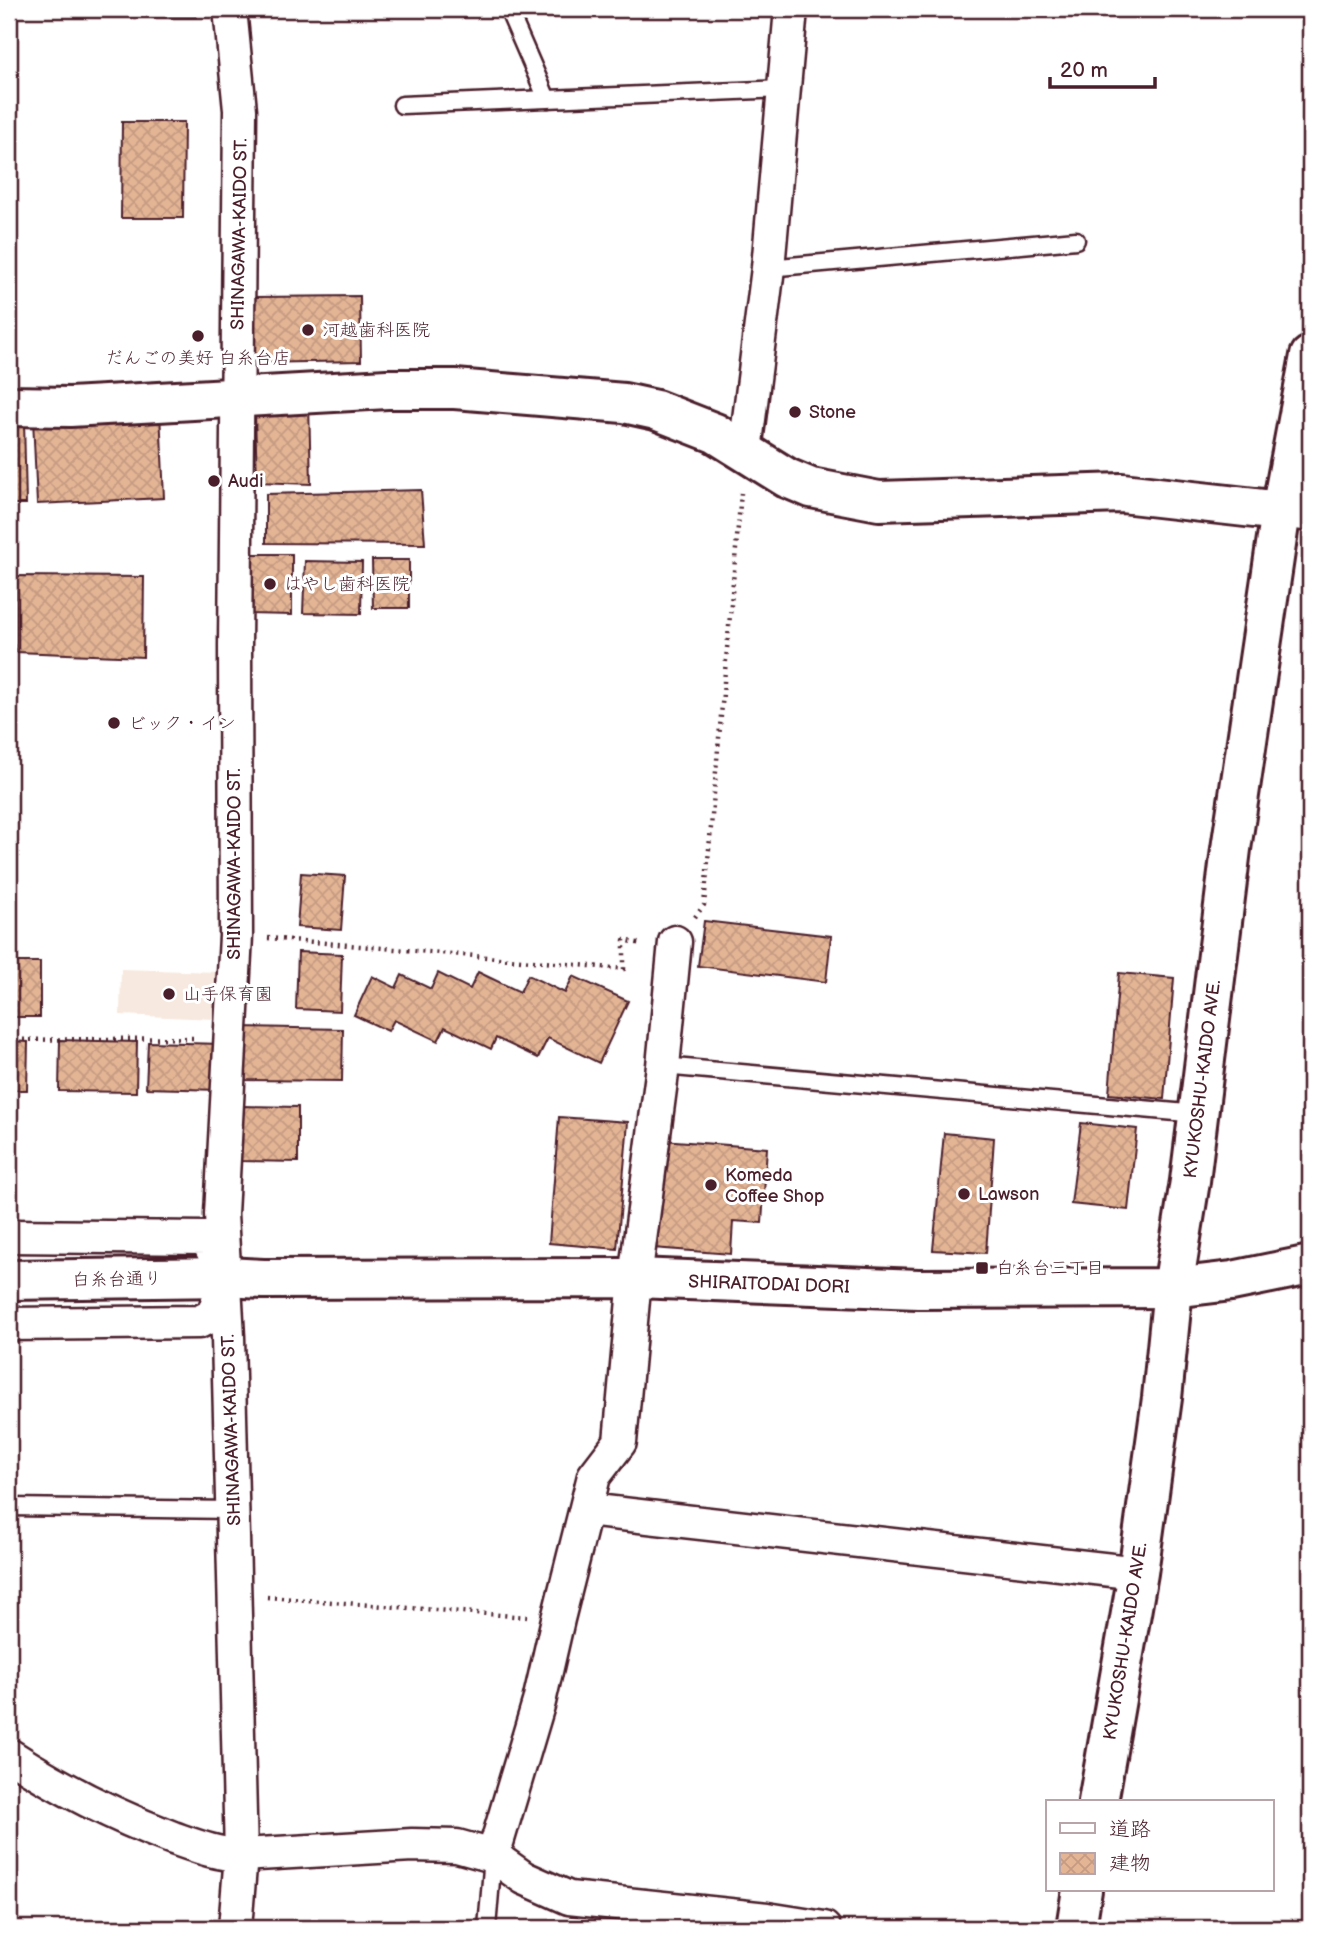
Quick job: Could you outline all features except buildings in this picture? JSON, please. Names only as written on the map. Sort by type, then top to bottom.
[{"type":"street","name":"SHINAGAWA-KAIDO ST.","points":[[230,9],[240,110],[236,397],[236,936],[221,1214],[226,1277],[241,1855],[235,1928]]},
{"type":"street","points":[[745,451],[768,268],[791,9]]},
{"type":"street","name":"KYUKOSHU-KAIDO AVE.","points":[[1098,1800],[1138,1573],[1231,849],[1296,513],[1310,356]]},
{"type":"street","points":[[9,406],[70,407],[387,389],[455,389],[624,403],[656,410],[715,433],[787,478],[811,488],[879,501],[1122,493],[1296,513]]},
{"type":"street","points":[[493,1856],[540,1702],[594,1476],[620,1442],[635,1278],[663,1066],[674,946]]},
{"type":"street","points":[[9,1236],[206,1238],[226,1277],[214,1315],[199,1322],[9,1324]]},
{"type":"street","name":"SHIRAITODAI DORI","points":[[226,1277],[635,1278],[918,1289],[1173,1288],[1232,1281],[1310,1265]]},
{"type":"street","name":"白糸台通り","points":[[9,1280],[226,1277]]},
{"type":"street","points":[[586,1510],[1138,1573]]},
{"type":"street","points":[[9,1755],[51,1783],[130,1822],[218,1854],[412,1845],[457,1846],[493,1856],[524,1878],[569,1898],[767,1919],[824,1928]]},
{"type":"street","points":[[1076,1928],[1082,1892]]},
{"type":"lane","points":[[508,9],[547,99]]},
{"type":"lane","points":[[402,105],[783,89]]},
{"type":"lane","points":[[768,268],[1076,240]]},
{"type":"lane","points":[[663,1066],[1198,1114]]},
{"type":"lane","points":[[9,1507],[233,1510]]},
{"type":"lane","points":[[487,1928],[493,1856]]},
{"type":"path","points":[[236,936],[624,969],[624,940],[674,946],[704,905],[745,451]]},
{"type":"path","points":[[9,1040],[229,1038]]},
{"type":"path","points":[[235,1595],[558,1619]]},
{"type":"shaded area","name":"山手保育園","points":[[121,969],[218,972],[216,1019],[120,1015]]},
{"type":"place","name":"河越歯科医院","points":[[308,330]]},
{"type":"place","name":"だんごの美好 白糸台店","points":[[198,336]]},
{"type":"place","name":"Stone","points":[[795,412]]},
{"type":"place","name":"Audi","points":[[214,481]]},
{"type":"place","name":"はやし歯科医院","points":[[270,584]]},
{"type":"place","name":"ビック・イン","points":[[114,723]]},
{"type":"place","name":"山手保育園","points":[[169,994]]},
{"type":"place","name":"Komeda Coffee Shop","points":[[711,1185]]},
{"type":"place","name":"Lawson","points":[[964,1194]]},
{"type":"place","name":"白糸台三丁目","points":[[982,1268]]}]
